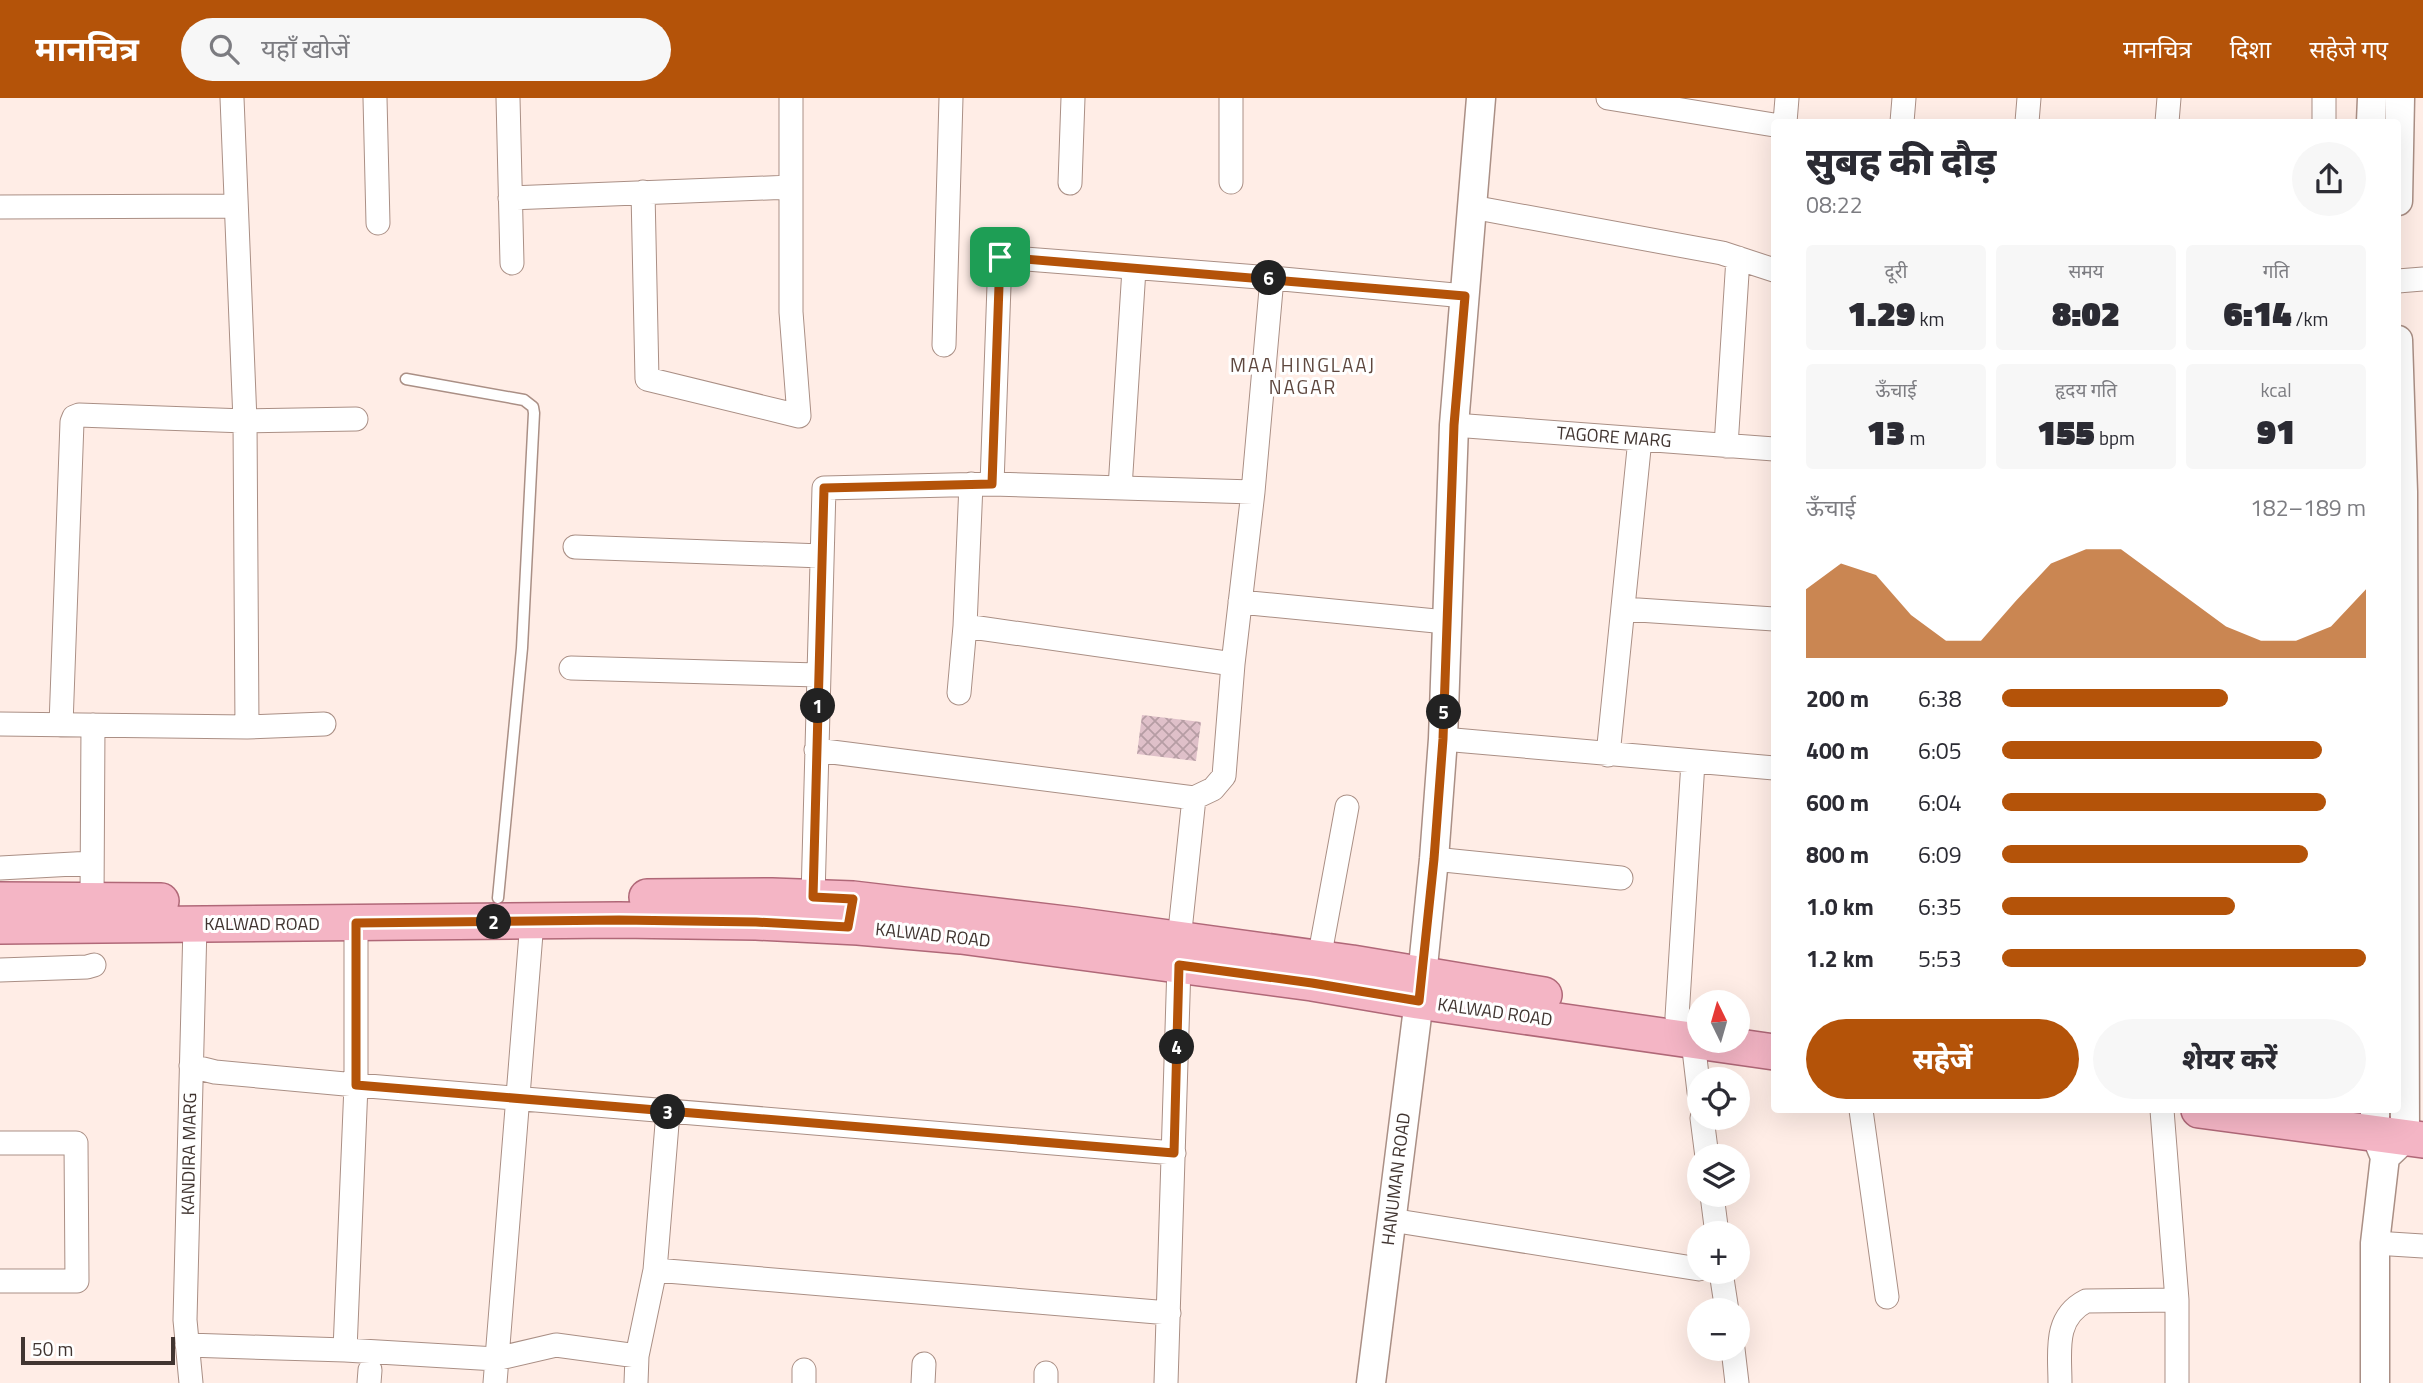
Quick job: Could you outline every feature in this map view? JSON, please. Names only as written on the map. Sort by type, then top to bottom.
[{"type":"main road","name":"KALWAD ROAD","points":[[0,926],[498,898],[813,897],[851,913],[961,936],[1179,953],[1319,959],[1420,988]]},
{"type":"main road","name":"KALWAD ROAD","points":[[0,900],[92,901],[186,917],[356,923],[756,922],[851,913]]},
{"type":"main road","name":"KALWAD ROAD","points":[[1179,953],[1312,983],[1420,988],[1687,1026]]},
{"type":"main road","points":[[1750,1028],[1771,1031]]},
{"type":"main road","name":"KALWAD ROAD","points":[[1750,1045],[1771,1051]]},
{"type":"main road","points":[[2238,1113],[2393,1125]]},
{"type":"street","points":[[232,98],[245,421],[247,727]]},
{"type":"street","points":[[375,98],[378,223]]},
{"type":"street","points":[[508,98],[512,263]]},
{"type":"street","points":[[643,192],[647,379],[799,416],[791,312],[791,98]]},
{"type":"street","points":[[944,345],[951,98]]},
{"type":"street","points":[[1070,183],[1073,98]]},
{"type":"street","points":[[1231,98],[1231,182]]},
{"type":"street","name":"HANUMAN ROAD","points":[[1371,1383],[1434,859],[1443,739],[1454,425],[1481,98]]},
{"type":"street","points":[[1608,98],[1667,103],[1771,124]]},
{"type":"street","points":[[1785,119],[1787,98]]},
{"type":"street","points":[[1902,119],[1904,98]]},
{"type":"street","points":[[2027,119],[2029,98]]},
{"type":"street","points":[[2167,119],[2169,98]]},
{"type":"street","points":[[2323,119],[2324,98]]},
{"type":"street","points":[[2371,119],[2372,98]]},
{"type":"street","points":[[2400,98],[2400,119]]},
{"type":"street","points":[[510,198],[791,187]]},
{"type":"street","points":[[0,207],[235,206]]},
{"type":"street","points":[[1472,206],[1722,253],[1771,269]]},
{"type":"street","points":[[959,693],[981,484],[1000,257],[1465,296]]},
{"type":"street","points":[[1726,446],[1738,258]]},
{"type":"street","points":[[1120,488],[1134,269]]},
{"type":"street","points":[[816,750],[1194,798],[1213,789],[1224,776],[1272,278]]},
{"type":"street","points":[[2401,281],[2423,279]]},
{"type":"street","points":[[61,725],[74,417],[79,415],[245,421],[356,419]]},
{"type":"street","name":"TAGORE MARG","points":[[1454,425],[1771,449]]},
{"type":"street","points":[[1608,755],[1640,439]]},
{"type":"street","points":[[813,897],[824,488],[981,484],[1253,492]]},
{"type":"street","points":[[2401,529],[2409,823],[2401,974]]},
{"type":"street","points":[[575,547],[822,556]]},
{"type":"street","points":[[1240,603],[1446,622]]},
{"type":"street","points":[[1623,609],[1771,619]]},
{"type":"street","points":[[965,626],[1233,664]]},
{"type":"street","points":[[571,668],[818,675]]},
{"type":"street","points":[[0,724],[247,727],[324,724]]},
{"type":"street","points":[[92,901],[93,725]]},
{"type":"street","points":[[1443,739],[1771,768]]},
{"type":"street","points":[[1690,990],[1693,762]]},
{"type":"street","points":[[1166,1383],[1179,953],[1194,798]]},
{"type":"street","points":[[1319,959],[1347,807]]},
{"type":"street","points":[[1434,859],[1621,878]]},
{"type":"street","points":[[0,868],[92,863]]},
{"type":"street","name":"KANDIRA MARG","points":[[186,917],[191,1066],[185,1320],[191,1383]]},
{"type":"street","points":[[495,1383],[532,921]]},
{"type":"street","points":[[345,1350],[356,1085],[356,923]]},
{"type":"street","points":[[0,970],[94,965]]},
{"type":"street","points":[[191,1066],[215,1072],[356,1085],[1174,1153]]},
{"type":"street","points":[[636,1383],[637,1356],[655,1270],[668,1112]]},
{"type":"street","points":[[1861,1113],[1887,1297]]},
{"type":"street","points":[[2162,1113],[2177,1300],[2177,1383]]},
{"type":"street","points":[[2375,1383],[2375,1243],[2393,1125]]},
{"type":"street","points":[[0,1143],[76,1143],[77,1281],[0,1281]]},
{"type":"street","points":[[1391,1220],[1687,1267]]},
{"type":"street","points":[[2375,1243],[2423,1246]]},
{"type":"street","points":[[655,1270],[1169,1313]]},
{"type":"street","points":[[2060,1383],[2060,1332],[2075,1307],[2086,1301],[2177,1300]]},
{"type":"street","points":[[187,1345],[345,1350],[496,1359],[556,1345],[637,1356]]},
{"type":"street","points":[[1734,1361],[1737,1383]]},
{"type":"lane","points":[[406,379],[524,400],[533,407],[522,648],[498,898]]},
{"type":"building","points":[[1142,715],[1201,722],[1196,761],[1137,754]]},
{"type":"district","name":"MAA HINGLAAJ NAGAR","points":[[1303,376]]},
{"type":"route","points":[[1000,257],[1465,296],[1454,425],[1443,739],[1419,1001],[1179,965],[1174,1153],[356,1085],[356,923],[619,920],[756,922],[848,927],[853,899],[813,897],[824,488],[992,484],[1000,257]]}]
